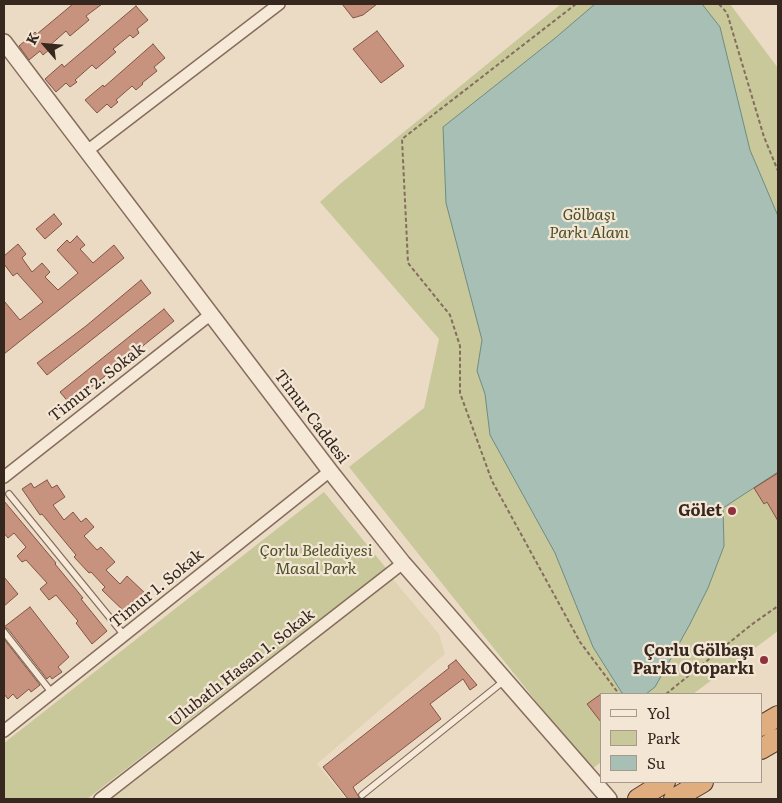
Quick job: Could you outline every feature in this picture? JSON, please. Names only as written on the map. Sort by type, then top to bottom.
[{"type":"highway","points":[[762,725],[778,716]]},
{"type":"highway","points":[[762,747],[778,739]]},
{"type":"highway","points":[[638,799],[663,783]]},
{"type":"highway","points":[[674,799],[701,783]]},
{"type":"street","points":[[87,151],[279,4]]},
{"type":"street","name":"Timur Caddesi","points":[[4,42],[330,471],[403,563],[609,799]]},
{"type":"street","name":"Timur 2. Sokak","points":[[4,477],[210,314]]},
{"type":"street","name":"Timur 1. Sokak","points":[[4,731],[330,471]]},
{"type":"street","name":"Ulubatlı Hasan 1. Sokak","points":[[100,799],[403,563]]},
{"type":"lane","points":[[9,494],[124,636]]},
{"type":"lane","points":[[4,632],[52,693]]},
{"type":"lane","points":[[362,795],[505,680]]},
{"type":"path","points":[[576,4],[402,139],[408,263],[450,315],[460,346],[460,393],[492,481],[580,642],[618,693]]},
{"type":"path","points":[[719,4],[727,13],[764,137],[778,171]]},
{"type":"path","points":[[667,693],[751,625],[778,606]]},
{"type":"shaded area","points":[[392,578],[439,634],[445,654],[317,764],[346,799],[109,799],[253,689]]},
{"type":"green space","name":"Gölbaşı Parkı Alanı","points":[[561,4],[730,4],[778,68],[778,631],[694,693],[600,693],[600,763],[591,770],[349,467],[424,408],[439,339],[320,202]]},
{"type":"green space","name":"Çorlu Belediyesi Masal Park","points":[[324,492],[386,568],[87,799],[4,799],[4,743]]},
{"type":"water","name":"Gölbaşı Parkı Alanı","points":[[595,4],[702,4],[720,27],[750,150],[778,216],[778,472],[723,508],[724,546],[708,588],[655,687],[647,693],[622,693],[593,647],[555,553],[490,435],[485,394],[477,371],[482,340],[446,203],[443,127]]},
{"type":"building","points":[[73,4],[102,4],[86,16],[89,20],[70,36],[66,31],[48,47],[50,49],[43,55],[40,51],[29,60],[19,46],[35,32],[37,34]]},
{"type":"building","points":[[342,4],[377,4],[363,15],[353,18]]},
{"type":"building","points":[[136,6],[148,20],[137,29],[139,33],[133,38],[130,35],[113,49],[116,52],[96,69],[92,65],[75,80],[77,82],[70,87],[66,83],[56,92],[45,79],[62,64],[64,67]]},
{"type":"building","points":[[377,31],[404,66],[381,83],[353,49]]},
{"type":"building","points":[[153,44],[165,58],[154,67],[157,71],[136,90],[132,86],[116,100],[118,102],[111,108],[107,104],[97,113],[85,100],[103,85],[104,87]]},
{"type":"building","points":[[54,214],[62,224],[45,239],[36,229]]},
{"type":"building","points":[[77,236],[85,245],[80,249],[93,263],[114,245],[124,258],[4,354],[4,301],[20,320],[43,302],[17,273],[13,276],[4,264],[4,256],[18,244],[26,254],[22,258],[32,272],[42,263],[50,272],[45,277],[58,290],[78,273],[57,250],[67,240],[70,243]]},
{"type":"building","points":[[141,280],[151,293],[47,375],[37,363],[86,326]]},
{"type":"building","points":[[164,309],[174,321],[70,404],[60,392]]},
{"type":"building","points":[[778,473],[778,521],[767,502],[764,504],[754,488]]},
{"type":"building","points":[[47,480],[52,488],[57,485],[65,497],[53,505],[64,520],[73,512],[81,522],[86,518],[94,527],[84,536],[97,550],[101,547],[115,562],[106,570],[120,584],[127,576],[147,595],[129,616],[102,590],[105,587],[74,557],[76,555],[42,514],[40,515],[22,489],[31,483],[34,488]]},
{"type":"building","points":[[4,501],[56,563],[83,598],[81,599],[107,631],[92,644],[76,623],[78,621],[56,595],[49,600],[40,589],[47,583],[26,560],[22,562],[17,556],[26,547],[14,533],[8,538],[4,533]]},
{"type":"building","points":[[4,577],[18,594],[4,606]]},
{"type":"building","points":[[30,607],[69,657],[58,667],[62,672],[52,679],[50,676],[47,679],[8,629],[4,627]]},
{"type":"building","points":[[4,639],[40,685],[31,692],[29,689],[17,699],[13,694],[8,699],[4,694]]},
{"type":"building","points":[[456,660],[477,685],[470,690],[463,679],[430,704],[441,719],[353,787],[360,799],[348,799],[323,767],[449,668],[448,666]]},
{"type":"building","points":[[600,695],[600,721],[587,704]]},
{"type":"place","name":"Gölet","points":[[732,511]]},
{"type":"place","name":"Çorlu Gölbaşı Parkı Otoparkı","points":[[764,660]]}]
